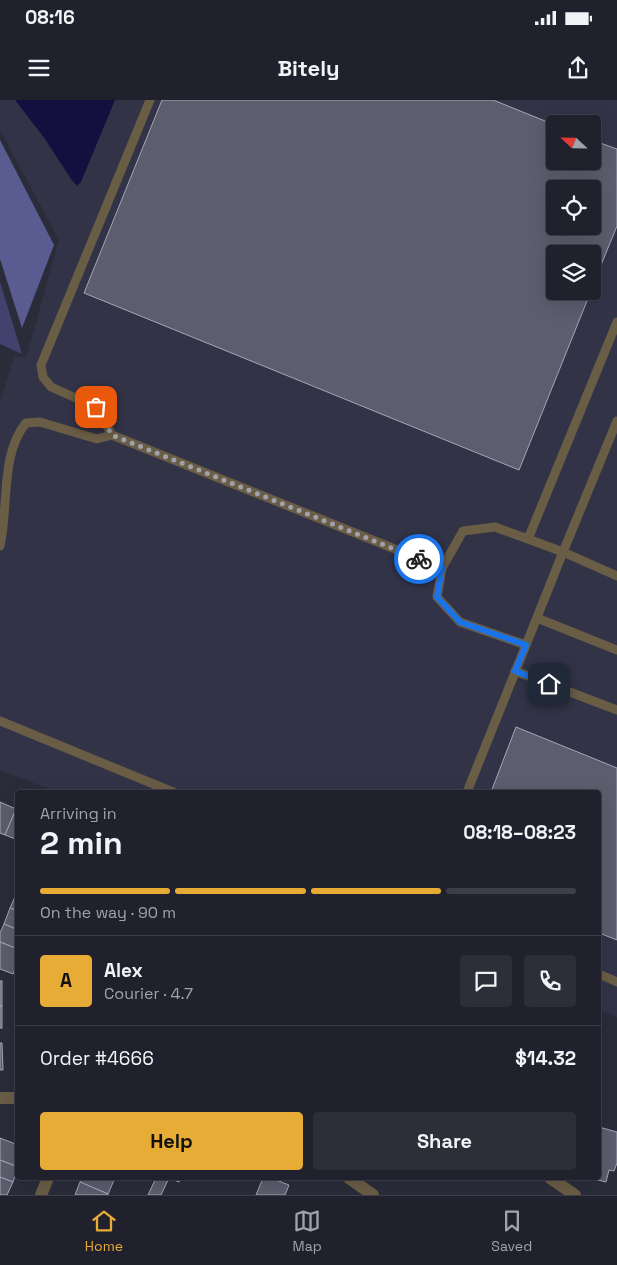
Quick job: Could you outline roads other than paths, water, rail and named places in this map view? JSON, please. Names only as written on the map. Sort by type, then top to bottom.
[{"type":"street","points":[[0,1098],[15,1098]]},
{"type":"street","points":[[41,1195],[47,1180]]},
{"type":"street","points":[[352,1180],[373,1195]]},
{"type":"street","points":[[553,1180],[575,1195]]},
{"type":"lane","points":[[112,435],[96,407],[51,387],[43,377],[41,365],[150,100]]},
{"type":"lane","points":[[528,539],[617,322]]},
{"type":"lane","points":[[468,790],[617,421]]},
{"type":"lane","points":[[0,546],[3,534],[5,486],[11,450],[18,432],[26,423],[40,422],[97,439],[112,435],[442,568]]},
{"type":"lane","points":[[526,645],[460,622],[437,597],[442,568],[463,531],[495,527],[563,552],[617,576]]},
{"type":"lane","points":[[537,618],[617,650]]},
{"type":"lane","points":[[515,671],[617,710]]},
{"type":"lane","points":[[0,721],[168,790]]},
{"type":"lane","points":[[601,975],[617,982]]}]
